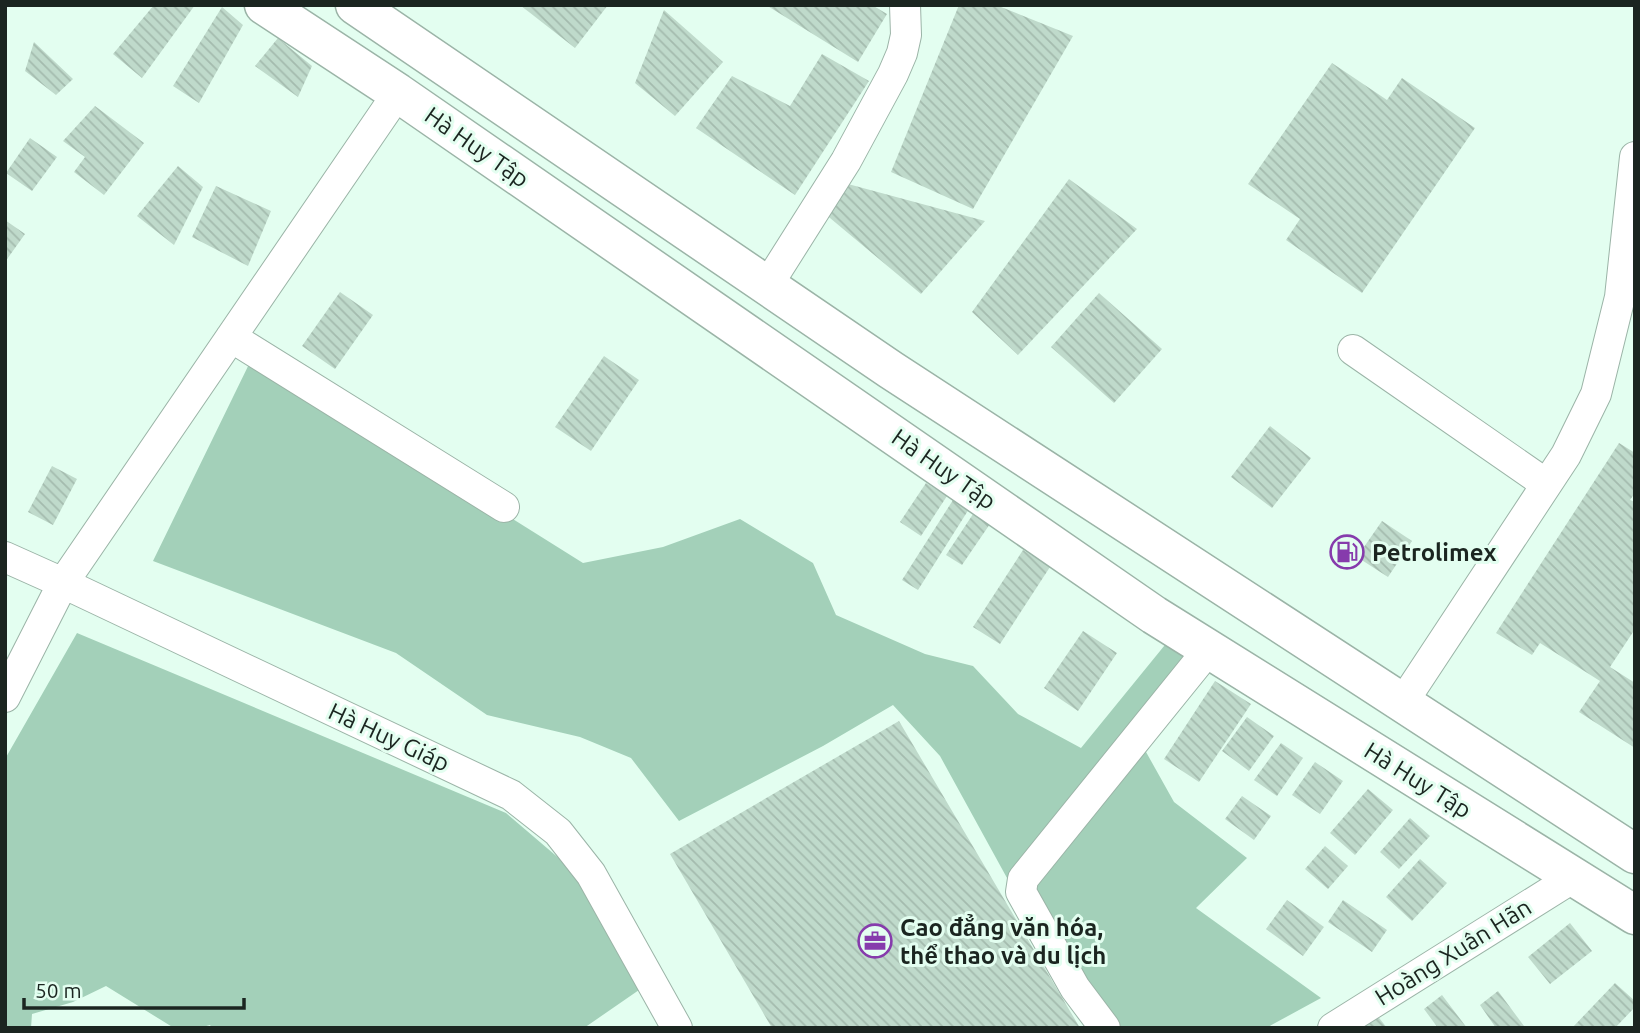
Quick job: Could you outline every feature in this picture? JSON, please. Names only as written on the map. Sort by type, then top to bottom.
[{"type":"main road","name":"Hà Huy Tập","points":[[264,5],[398,93],[1154,615],[1635,915]]},
{"type":"main road","name":"Hà Huy Tập","points":[[355,5],[891,370],[1635,853]]},
{"type":"street","points":[[767,286],[846,161],[893,74],[906,35],[905,5]]},
{"type":"street","points":[[5,697],[64,583],[398,93]]},
{"type":"street","points":[[1403,702],[1566,455],[1596,394],[1620,297],[1635,157]]},
{"type":"street","points":[[232,337],[504,507]]},
{"type":"street","points":[[1353,350],[1546,484]]},
{"type":"street","name":"Hà Huy Giáp","points":[[5,557],[511,795],[558,832],[591,874],[677,1028]]},
{"type":"street","points":[[1105,1028],[1075,988],[1021,892],[1023,879],[1209,649]]},
{"type":"street","name":"Hoàng Xuân Hãn","points":[[1333,1028],[1574,877]]},
{"type":"green space","points":[[253,356],[583,563],[663,547],[740,519],[813,563],[836,615],[925,654],[973,666],[1018,714],[1081,748],[1182,624],[1208,646],[1141,743],[1174,802],[1247,858],[1196,908],[1321,998],[1266,1028],[1094,1028],[1046,949],[940,756],[893,705],[823,746],[679,821],[631,758],[580,737],[487,715],[396,653],[153,561]]},
{"type":"green space","points":[[77,633],[506,813],[575,872],[639,990],[584,1028],[212,1028],[210,1025],[174,1028],[106,986],[73,1002],[32,1014],[31,1028],[5,1028],[5,759]]},
{"type":"building","points":[[154,5],[195,5],[142,78],[113,54]]},
{"type":"building","points":[[520,5],[608,5],[575,48]]},
{"type":"building","points":[[766,5],[872,5],[887,14],[858,62]]},
{"type":"building","points":[[959,5],[996,5],[1073,36],[973,209],[891,172]]},
{"type":"building","points":[[222,7],[243,25],[199,103],[173,86]]},
{"type":"building","points":[[664,10],[723,62],[675,116],[635,83]]},
{"type":"building","points":[[278,38],[312,66],[298,97],[255,66]]},
{"type":"building","points":[[34,42],[73,79],[56,95],[25,71]]},
{"type":"building","points":[[822,54],[869,81],[795,195],[696,128],[732,76],[790,106]]},
{"type":"building","points":[[1332,63],[1387,100],[1402,78],[1475,128],[1362,293],[1286,240],[1300,219],[1248,184]]},
{"type":"building","points":[[95,106],[144,143],[104,195],[74,172],[85,157],[63,141]]},
{"type":"building","points":[[30,138],[57,157],[32,191],[6,173]]},
{"type":"building","points":[[178,166],[203,187],[174,245],[137,216]]},
{"type":"building","points":[[1069,179],[1137,229],[1018,355],[972,312]]},
{"type":"building","points":[[848,184],[985,221],[921,294],[824,213]]},
{"type":"building","points":[[216,186],[271,211],[248,266],[192,237]]},
{"type":"building","points":[[5,220],[25,234],[5,262]]},
{"type":"building","points":[[340,292],[373,315],[335,369],[302,346]]},
{"type":"building","points":[[1099,293],[1162,349],[1114,403],[1051,347]]},
{"type":"building","points":[[604,356],[639,380],[591,451],[555,427]]},
{"type":"building","points":[[1270,426],[1311,458],[1272,508],[1231,477]]},
{"type":"building","points":[[1619,443],[1635,453],[1635,493],[1630,500],[1635,502],[1635,629],[1610,667],[1635,683],[1635,748],[1579,712],[1600,681],[1540,643],[1532,655],[1496,633]]},
{"type":"building","points":[[52,466],[77,479],[53,525],[28,512]]},
{"type":"building","points":[[926,483],[947,496],[921,536],[900,522]]},
{"type":"building","points":[[953,500],[969,509],[918,590],[902,580]]},
{"type":"building","points":[[975,511],[992,521],[962,565],[946,555]]},
{"type":"building","points":[[1382,521],[1412,541],[1388,577],[1357,557]]},
{"type":"building","points":[[1023,550],[1050,567],[1000,644],[973,627]]},
{"type":"building","points":[[1083,631],[1117,653],[1078,711],[1044,688]]},
{"type":"building","points":[[1215,681],[1251,704],[1199,782],[1164,759]]},
{"type":"building","points":[[1247,717],[1274,736],[1249,771],[1222,751]]},
{"type":"building","name":"Cao đẳng văn hóa, thể thao và du lịch","points":[[899,721],[1080,1028],[772,1028],[670,854]]},
{"type":"building","points":[[1281,743],[1303,758],[1277,796],[1254,780]]},
{"type":"building","points":[[1315,762],[1343,781],[1320,814],[1292,795]]},
{"type":"building","points":[[1368,789],[1393,810],[1355,855],[1330,833]]},
{"type":"building","points":[[1242,796],[1271,816],[1254,840],[1225,819]]},
{"type":"building","points":[[1410,818],[1430,836],[1399,869],[1380,852]]},
{"type":"building","points":[[1325,846],[1348,866],[1328,889],[1305,869]]},
{"type":"building","points":[[1420,859],[1447,883],[1412,921],[1386,897]]},
{"type":"building","points":[[1287,900],[1324,927],[1303,956],[1266,929]]},
{"type":"building","points":[[1343,900],[1387,930],[1372,952],[1328,922]]},
{"type":"building","points":[[1570,923],[1592,951],[1550,984],[1528,957]]},
{"type":"building","points":[[1615,983],[1635,1001],[1635,1007],[1615,1028],[1572,1028]]},
{"type":"building","points":[[1498,991],[1524,1026],[1496,1028],[1480,1005]]},
{"type":"building","points":[[1442,995],[1467,1028],[1438,1028],[1424,1009]]},
{"type":"building","points":[[1376,1014],[1387,1028],[1359,1028]]},
{"type":"place","name":"Petrolimex","points":[[1347,552]]},
{"type":"place","name":"Cao đẳng văn hóa, thể thao và du lịch","points":[[875,941]]}]
